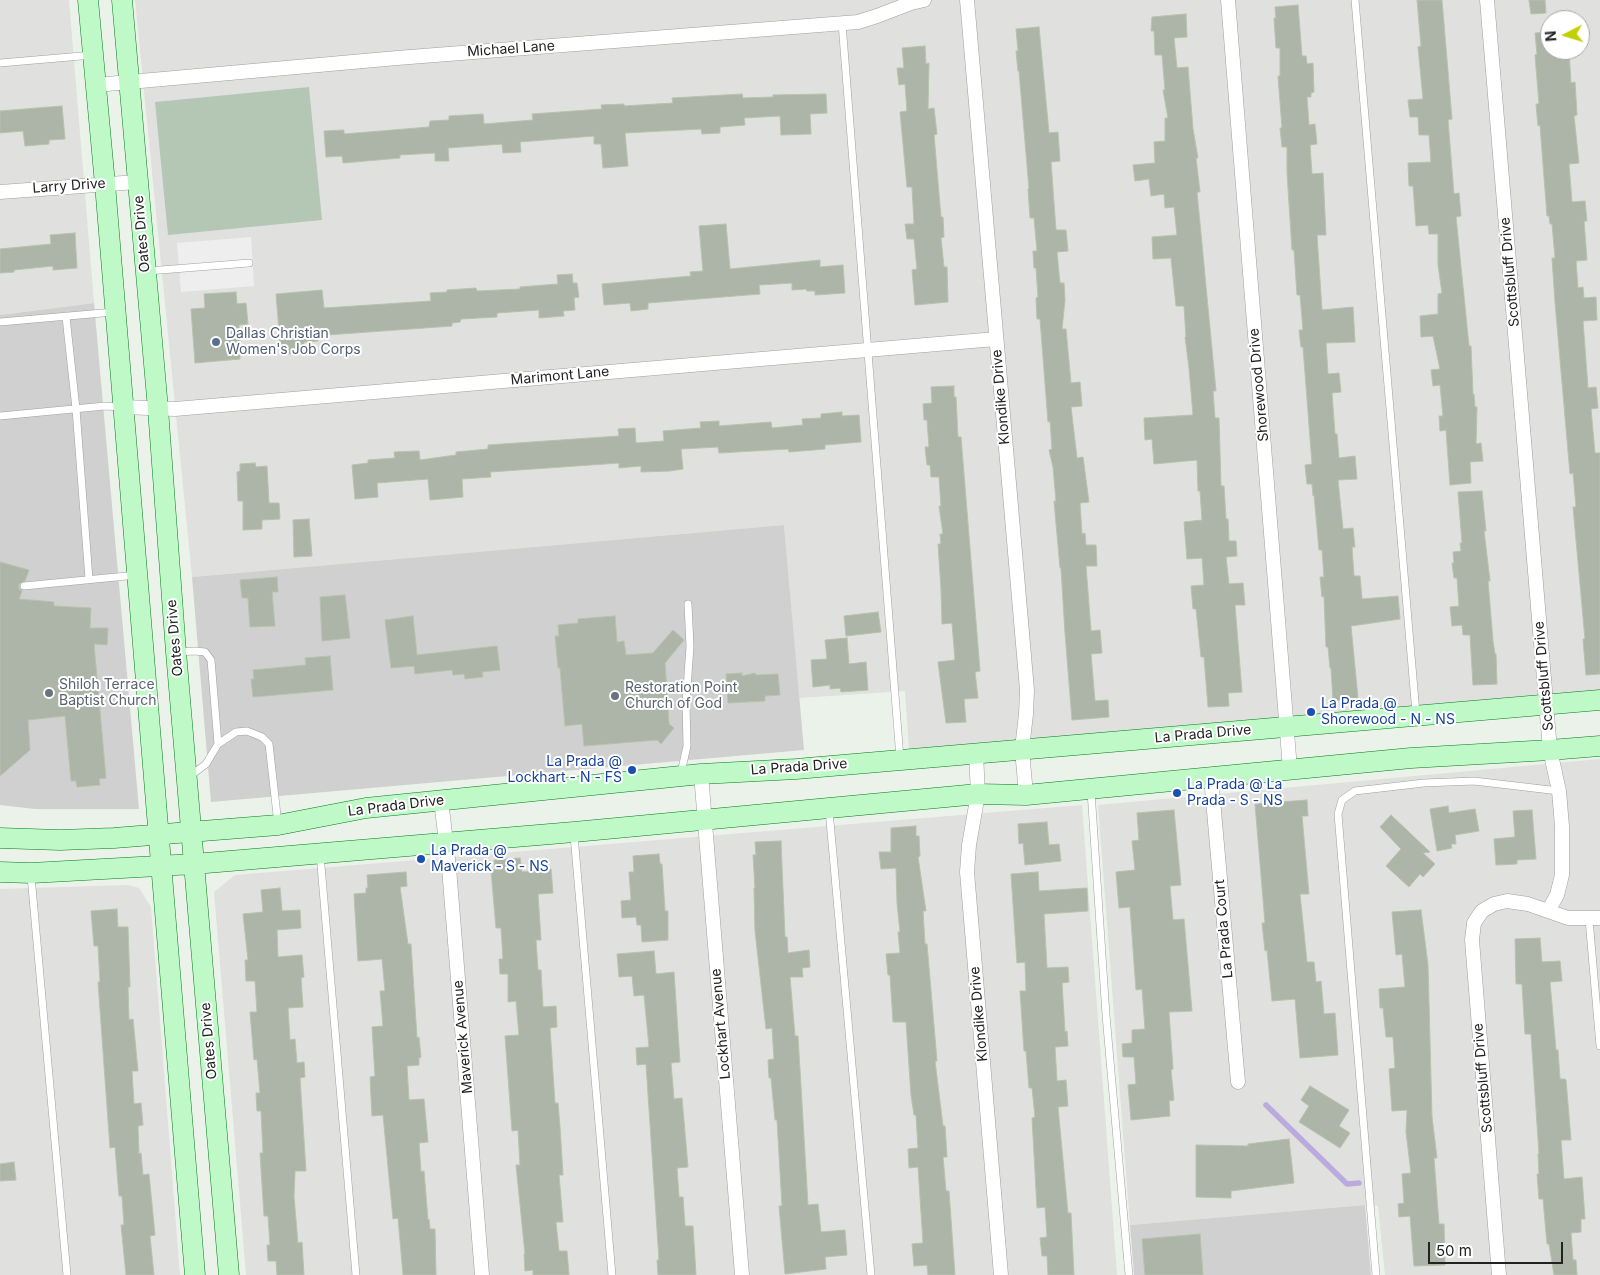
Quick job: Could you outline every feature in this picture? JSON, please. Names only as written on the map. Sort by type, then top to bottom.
[{"type":"main road","points":[[88,0],[124,407],[194,1275]]},
{"type":"main road","name":"Oates Drive","points":[[122,0],[158,409],[186,779],[229,1275]]},
{"type":"main road","name":"La Prada Drive","points":[[0,838],[60,840],[191,832],[278,824],[366,808],[701,774],[796,769],[900,758],[1600,700]]},
{"type":"main road","points":[[0,872],[31,873],[194,864],[574,832],[978,794],[1026,794],[1411,758],[1600,746]]},
{"type":"street","name":"Michael Lane","points":[[96,85],[397,58],[858,22],[911,2],[924,0]]},
{"type":"street","name":"Klondike Drive","points":[[967,0],[1027,690],[1022,749],[1026,794]]},
{"type":"street","name":"Shorewood Drive","points":[[1228,0],[1290,769]]},
{"type":"street","name":"Scottsbluff Drive","points":[[1487,0],[1550,750],[1559,791],[1562,826],[1562,865],[1557,895],[1548,911],[1528,904],[1507,901],[1494,904],[1482,911],[1474,923],[1472,940],[1500,1275]]},
{"type":"street","name":"Larry Drive","points":[[0,192],[137,182]]},
{"type":"street","name":"Marimont Lane","points":[[124,407],[185,408],[996,339]]},
{"type":"street","name":"Klondike Drive","points":[[976,753],[978,794],[969,845],[967,872],[1001,1275]]},
{"type":"street","name":"Lockhart Avenue","points":[[701,774],[742,1275]]},
{"type":"street","name":"La Prada Court","points":[[1211,777],[1238,1082]]},
{"type":"street","name":"Maverick Avenue","points":[[441,800],[482,1275]]},
{"type":"street","points":[[1548,911],[1568,918],[1595,919]]},
{"type":"lane","points":[[1355,0],[1416,716]]},
{"type":"lane","points":[[842,23],[900,758]]},
{"type":"lane","points":[[0,63],[93,55]]},
{"type":"lane","points":[[145,271],[249,263]]},
{"type":"lane","points":[[0,322],[115,312]]},
{"type":"lane","points":[[66,317],[76,409],[89,579]]},
{"type":"lane","points":[[0,416],[105,406],[124,407]]},
{"type":"lane","points":[[24,586],[137,575]]},
{"type":"lane","points":[[680,776],[687,746],[686,703],[690,646],[688,604]]},
{"type":"lane","points":[[176,652],[205,652],[211,660],[218,744]]},
{"type":"lane","points":[[186,779],[206,764],[218,744],[236,732],[247,732],[262,737],[269,744],[278,824]]},
{"type":"lane","points":[[1376,1275],[1338,814],[1342,800],[1355,791],[1424,783],[1474,781],[1559,791]]},
{"type":"lane","points":[[1090,788],[1107,1025],[1129,1275]]},
{"type":"lane","points":[[829,807],[871,1275]]},
{"type":"lane","points":[[574,832],[612,1275]]},
{"type":"lane","points":[[320,854],[356,1275]]},
{"type":"lane","points":[[31,873],[67,1275]]},
{"type":"lane","points":[[1595,919],[1600,1046]]},
{"type":"shaded area","points":[[0,0],[69,0],[94,303],[0,315]]},
{"type":"shaded area","points":[[135,0],[1600,0],[1600,690],[909,750],[905,691],[799,698],[784,525],[192,577]]},
{"type":"shaded area","points":[[309,87],[322,220],[168,235],[155,102]]},
{"type":"shaded area","points":[[251,237],[254,286],[181,292],[177,243]]},
{"type":"shaded area","name":"Shiloh Terrace Baptist Church","points":[[94,303],[139,809],[35,809],[0,805],[0,315]]},
{"type":"shaded area","points":[[784,525],[804,750],[211,802],[192,577]]},
{"type":"shaded area","points":[[1600,759],[1600,1275],[1385,1275],[1378,1206],[1365,1205],[1130,1225],[1098,805]]},
{"type":"shaded area","points":[[1082,805],[1117,1275],[246,1275],[214,892],[235,875]]},
{"type":"shaded area","points":[[128,885],[139,888],[151,907],[180,1275],[0,1275],[0,889]]},
{"type":"shaded area","points":[[1365,1205],[1371,1275],[1134,1275],[1130,1225]]},
{"type":"building","points":[[1417,0],[1442,0],[1452,119],[1448,120],[1454,194],[1459,193],[1461,216],[1456,217],[1469,346],[1471,346],[1473,395],[1475,407],[1477,407],[1476,444],[1481,443],[1483,461],[1470,462],[1471,483],[1450,485],[1446,430],[1440,431],[1439,416],[1443,416],[1440,385],[1433,386],[1431,370],[1440,369],[1433,336],[1421,337],[1420,316],[1438,314],[1438,294],[1442,293],[1438,265],[1438,234],[1429,234],[1428,225],[1416,226],[1413,186],[1409,186],[1408,163],[1431,162],[1429,135],[1419,135],[1418,117],[1410,117],[1408,100],[1423,99],[1418,47],[1421,46]]},
{"type":"building","points":[[1529,0],[1545,0],[1546,10],[1540,10],[1540,13],[1531,14]]},
{"type":"building","points":[[1298,5],[1302,56],[1306,56],[1307,64],[1313,63],[1314,92],[1311,93],[1311,97],[1307,97],[1309,125],[1315,124],[1317,144],[1310,145],[1312,174],[1323,173],[1326,235],[1317,235],[1322,310],[1353,307],[1355,342],[1326,343],[1328,374],[1339,373],[1341,392],[1332,393],[1339,458],[1355,456],[1357,479],[1338,480],[1343,529],[1353,528],[1355,547],[1352,547],[1354,576],[1360,576],[1362,599],[1398,596],[1400,619],[1351,626],[1358,698],[1333,701],[1331,668],[1328,647],[1326,647],[1324,596],[1322,597],[1320,577],[1324,577],[1322,550],[1319,550],[1312,484],[1307,484],[1305,465],[1312,464],[1303,347],[1301,347],[1299,330],[1303,330],[1300,295],[1297,295],[1294,250],[1292,250],[1287,147],[1282,147],[1280,128],[1282,128],[1278,76],[1280,76],[1280,48],[1276,48],[1274,18],[1276,18],[1275,7]]},
{"type":"building","points":[[1186,14],[1187,37],[1174,38],[1177,68],[1188,67],[1193,129],[1198,158],[1196,158],[1200,192],[1197,192],[1216,391],[1213,391],[1215,418],[1219,418],[1221,486],[1224,486],[1229,541],[1236,541],[1237,556],[1226,557],[1229,584],[1243,583],[1245,605],[1235,605],[1242,692],[1228,693],[1229,706],[1208,707],[1204,657],[1201,657],[1196,609],[1193,609],[1191,586],[1204,585],[1202,558],[1187,559],[1184,522],[1202,520],[1200,491],[1198,491],[1197,460],[1154,464],[1152,439],[1145,440],[1144,418],[1193,415],[1185,337],[1184,306],[1176,306],[1171,258],[1153,259],[1152,237],[1177,235],[1174,207],[1165,208],[1164,194],[1151,196],[1149,179],[1135,181],[1133,165],[1155,163],[1154,142],[1165,141],[1165,118],[1168,118],[1163,90],[1165,90],[1162,55],[1155,55],[1154,31],[1151,31],[1152,17]]},
{"type":"building","points":[[1039,27],[1049,133],[1058,132],[1060,161],[1051,162],[1056,230],[1066,230],[1068,251],[1057,252],[1060,283],[1064,283],[1065,300],[1062,329],[1066,329],[1071,383],[1080,382],[1082,406],[1071,407],[1077,458],[1083,457],[1089,502],[1080,503],[1082,534],[1085,533],[1086,545],[1096,545],[1097,566],[1086,566],[1091,631],[1100,630],[1102,653],[1091,654],[1095,701],[1108,700],[1109,717],[1072,720],[1054,501],[1056,501],[1053,467],[1049,450],[1052,449],[1050,421],[1048,422],[1040,319],[1037,319],[1036,298],[1038,297],[1033,251],[1037,251],[1034,218],[1030,218],[1016,51],[1018,51],[1016,29]]},
{"type":"building","points":[[1535,33],[1540,33],[1540,60],[1570,60],[1571,83],[1575,82],[1577,115],[1574,116],[1579,163],[1569,164],[1572,202],[1585,201],[1587,221],[1584,221],[1587,260],[1576,261],[1578,288],[1583,287],[1584,298],[1596,297],[1597,320],[1583,321],[1588,388],[1596,387],[1598,408],[1591,409],[1595,453],[1600,453],[1600,674],[1586,675],[1583,639],[1585,639],[1573,507],[1576,507],[1573,473],[1570,474],[1555,302],[1552,258],[1555,258],[1552,224],[1550,224],[1549,216],[1547,216],[1540,125],[1538,126],[1536,104],[1539,104]]},
{"type":"building","points":[[925,46],[926,64],[929,63],[928,109],[934,108],[937,134],[934,135],[941,217],[943,217],[944,237],[941,238],[944,267],[947,267],[948,302],[915,305],[912,270],[917,269],[914,239],[907,239],[905,224],[914,224],[912,187],[907,187],[900,112],[907,111],[905,84],[899,85],[897,68],[904,68],[902,48]]},
{"type":"building","points":[[742,94],[743,98],[773,97],[773,95],[826,94],[827,113],[810,114],[811,134],[781,135],[780,116],[744,118],[745,125],[720,127],[720,133],[702,134],[701,129],[625,133],[628,166],[603,168],[601,144],[594,144],[594,136],[520,142],[521,152],[503,153],[502,144],[448,148],[449,161],[435,161],[435,153],[400,155],[400,158],[343,163],[342,156],[326,157],[324,131],[344,130],[344,134],[429,127],[430,121],[449,120],[449,116],[483,114],[484,124],[533,120],[532,114],[602,109],[601,105],[624,104],[624,106],[673,103],[672,98]]},
{"type":"building","points":[[62,106],[65,139],[49,140],[49,144],[25,146],[23,131],[0,133],[0,111]]},
{"type":"building","points":[[726,224],[730,269],[820,260],[820,267],[843,265],[845,293],[815,295],[815,291],[807,291],[806,289],[792,290],[792,283],[759,285],[760,294],[648,303],[648,309],[631,311],[630,303],[604,305],[602,284],[691,276],[690,272],[703,271],[699,226]]},
{"type":"building","points":[[75,233],[77,268],[53,270],[53,266],[0,273],[0,249],[51,244],[50,235]]},
{"type":"building","points":[[572,274],[573,283],[577,283],[579,297],[574,298],[575,310],[563,311],[564,316],[539,318],[539,310],[497,313],[497,317],[461,319],[460,322],[452,323],[452,326],[318,336],[318,341],[304,342],[304,352],[281,355],[276,294],[322,290],[324,308],[431,301],[430,293],[476,288],[477,291],[520,289],[520,287],[558,284],[557,275]]},
{"type":"building","name":"Dallas Christian Women's Job Corps","points":[[236,292],[237,304],[246,303],[248,324],[239,325],[240,359],[195,363],[191,309],[205,308],[204,294]]},
{"type":"building","points":[[954,386],[958,437],[961,437],[980,671],[975,672],[978,698],[964,699],[966,722],[946,723],[938,662],[955,660],[952,623],[942,624],[938,544],[941,544],[940,534],[943,534],[939,506],[941,506],[939,477],[931,477],[930,465],[927,465],[925,447],[929,447],[927,420],[924,420],[923,404],[932,403],[931,387]]},
{"type":"building","points":[[842,412],[842,416],[859,415],[861,442],[825,445],[825,449],[789,452],[788,449],[719,453],[718,447],[681,449],[683,469],[670,471],[641,472],[641,466],[619,468],[619,463],[490,472],[491,477],[462,479],[463,497],[430,500],[428,479],[377,483],[378,497],[355,499],[352,465],[368,463],[368,460],[395,458],[394,452],[419,451],[420,460],[456,455],[456,452],[488,449],[488,445],[619,436],[618,429],[635,428],[636,443],[664,441],[663,431],[701,428],[700,422],[719,421],[719,426],[771,422],[772,428],[803,425],[802,419],[821,418],[821,414]]},
{"type":"building","points":[[255,463],[256,467],[267,466],[269,503],[279,503],[280,519],[262,520],[262,529],[243,530],[243,501],[238,501],[237,472],[240,471],[240,464]]},
{"type":"building","points":[[1482,491],[1497,684],[1473,685],[1470,635],[1463,635],[1462,625],[1452,626],[1450,607],[1459,606],[1457,578],[1454,578],[1452,563],[1454,563],[1453,552],[1461,551],[1460,543],[1462,543],[1458,492]]},
{"type":"building","points":[[309,519],[312,556],[294,557],[293,520]]},
{"type":"building","name":"Shiloh Terrace Baptist Church","points":[[0,562],[29,570],[25,581],[19,584],[19,589],[22,591],[19,599],[54,602],[54,606],[91,608],[90,628],[108,628],[107,645],[94,644],[106,778],[99,779],[100,785],[77,787],[76,781],[71,781],[65,716],[28,720],[30,750],[0,776]]},
{"type":"building","points":[[277,577],[278,592],[272,592],[275,626],[250,627],[248,598],[242,598],[240,580]]},
{"type":"building","points":[[345,595],[350,638],[322,641],[320,597]]},
{"type":"building","points":[[878,612],[881,632],[846,636],[844,616]]},
{"type":"building","points":[[413,616],[417,655],[497,646],[500,670],[482,672],[483,677],[465,679],[464,674],[453,675],[452,670],[415,674],[414,666],[391,668],[385,620]]},
{"type":"building","name":"Restoration Point Church of God","points":[[615,616],[617,642],[624,641],[626,655],[653,653],[673,630],[684,640],[665,663],[669,724],[674,728],[661,744],[657,740],[584,746],[582,724],[565,726],[555,636],[559,636],[558,625],[578,623],[578,619]]},
{"type":"building","points":[[847,638],[849,664],[866,662],[868,690],[841,692],[840,688],[830,689],[830,685],[813,687],[811,660],[827,659],[825,640]]},
{"type":"building","points":[[330,656],[333,690],[253,697],[251,679],[254,679],[253,670],[306,665],[305,658]]},
{"type":"building","points":[[742,673],[742,676],[755,673],[756,675],[778,674],[780,695],[765,696],[765,701],[728,703],[726,674]]},
{"type":"building","points":[[1307,800],[1308,816],[1302,816],[1309,894],[1300,894],[1307,962],[1314,962],[1316,982],[1321,981],[1324,1014],[1335,1013],[1338,1055],[1300,1058],[1295,999],[1272,1001],[1267,950],[1265,951],[1262,923],[1265,923],[1255,804]]},
{"type":"building","points":[[1448,806],[1449,813],[1475,809],[1479,831],[1455,835],[1456,844],[1451,844],[1452,848],[1437,851],[1430,809]]},
{"type":"building","points":[[1174,810],[1181,885],[1170,886],[1173,920],[1184,919],[1192,1011],[1169,1012],[1174,1100],[1169,1101],[1170,1116],[1131,1120],[1128,1085],[1136,1084],[1134,1057],[1123,1057],[1122,1044],[1132,1043],[1132,1030],[1145,1029],[1142,989],[1136,990],[1130,907],[1119,908],[1116,872],[1135,870],[1132,841],[1139,840],[1137,813]]},
{"type":"building","points":[[1532,810],[1536,859],[1517,860],[1517,864],[1496,865],[1494,839],[1515,837],[1513,811]]},
{"type":"building","points":[[1391,815],[1430,852],[1423,853],[1435,864],[1423,877],[1420,874],[1409,887],[1386,866],[1401,849],[1380,827]]},
{"type":"building","points":[[1047,822],[1049,845],[1059,844],[1061,861],[1025,865],[1023,843],[1019,844],[1018,824]]},
{"type":"building","points":[[916,826],[916,836],[919,836],[920,856],[918,857],[926,911],[923,911],[937,1061],[935,1061],[943,1126],[945,1126],[947,1157],[943,1157],[946,1191],[949,1191],[955,1275],[928,1275],[927,1265],[914,1266],[912,1244],[923,1243],[918,1167],[909,1168],[908,1149],[918,1148],[916,1115],[914,1115],[911,1095],[906,1022],[893,1022],[890,975],[888,975],[886,954],[900,953],[896,868],[881,869],[879,852],[891,852],[891,828]]},
{"type":"building","points":[[781,841],[785,937],[787,937],[788,953],[809,950],[810,967],[802,968],[803,977],[790,977],[795,1036],[798,1036],[808,1205],[818,1204],[821,1232],[845,1230],[847,1255],[825,1257],[826,1269],[785,1274],[779,1206],[782,1206],[777,1120],[775,1120],[768,1060],[774,1059],[772,1028],[766,1029],[755,931],[753,855],[756,855],[755,842]]},
{"type":"building","points":[[659,854],[660,864],[662,864],[665,911],[668,911],[668,940],[642,942],[641,925],[637,925],[636,917],[622,918],[621,901],[631,900],[629,872],[634,872],[633,856]]},
{"type":"building","points":[[520,858],[522,872],[551,869],[553,893],[538,894],[541,940],[536,940],[538,970],[541,970],[543,1007],[556,1006],[557,1027],[550,1028],[555,1103],[558,1103],[560,1127],[563,1175],[559,1175],[563,1222],[556,1222],[559,1251],[567,1251],[569,1275],[533,1275],[533,1270],[525,1271],[516,1165],[520,1165],[518,1130],[512,1131],[505,1036],[519,1035],[516,1001],[508,1002],[508,974],[500,974],[499,959],[503,959],[501,928],[496,928],[491,870],[495,870],[494,860]]},
{"type":"building","points":[[406,872],[407,886],[400,887],[408,944],[411,944],[417,1038],[419,1037],[421,1057],[419,1058],[419,1065],[407,1066],[409,1100],[424,1099],[428,1142],[419,1143],[421,1172],[424,1171],[428,1220],[430,1229],[435,1229],[436,1275],[403,1275],[398,1218],[393,1219],[383,1115],[372,1116],[370,1077],[375,1076],[372,1027],[383,1026],[380,991],[385,991],[382,959],[358,961],[354,894],[366,893],[366,888],[368,888],[367,875]]},
{"type":"building","points":[[1038,872],[1039,891],[1087,888],[1088,911],[1044,914],[1047,968],[1068,967],[1069,982],[1062,983],[1065,1032],[1067,1031],[1068,1046],[1055,1047],[1057,1081],[1066,1080],[1068,1106],[1058,1107],[1068,1213],[1071,1213],[1074,1275],[1048,1275],[1047,1256],[1042,1256],[1040,1238],[1047,1237],[1045,1207],[1037,1208],[1032,1118],[1035,1117],[1032,1088],[1029,1088],[1026,1051],[1024,1051],[1020,991],[1026,991],[1025,962],[1017,963],[1011,874]]},
{"type":"building","points":[[280,888],[282,911],[300,910],[301,928],[277,930],[278,957],[302,955],[304,977],[301,978],[303,1007],[288,1008],[290,1040],[295,1039],[297,1063],[304,1062],[305,1077],[300,1078],[306,1171],[295,1171],[294,1197],[298,1243],[302,1242],[304,1275],[277,1275],[276,1261],[268,1261],[267,1245],[270,1245],[268,1216],[264,1216],[260,1153],[263,1153],[261,1111],[257,1111],[256,1093],[260,1093],[257,1059],[254,1060],[250,1012],[257,1012],[255,981],[246,981],[245,960],[248,960],[243,914],[263,912],[261,890]]},
{"type":"building","points":[[117,909],[118,927],[128,927],[129,1020],[133,1019],[138,1071],[132,1071],[134,1104],[141,1103],[143,1125],[138,1126],[139,1154],[141,1153],[143,1175],[149,1174],[155,1235],[150,1236],[154,1275],[126,1275],[121,1225],[124,1225],[122,1196],[119,1196],[115,1147],[110,1148],[98,982],[100,982],[98,946],[94,946],[91,911]]},
{"type":"building","points":[[1421,910],[1428,965],[1432,1117],[1437,1158],[1434,1158],[1439,1224],[1444,1224],[1445,1265],[1414,1266],[1410,1216],[1399,1217],[1398,1204],[1404,1203],[1402,1174],[1411,1173],[1406,1132],[1407,1110],[1392,1111],[1389,1069],[1395,1068],[1393,1037],[1386,1037],[1383,1008],[1380,1008],[1379,989],[1405,987],[1402,954],[1396,955],[1392,912]]},
{"type":"building","points":[[1540,938],[1542,962],[1560,961],[1562,981],[1550,982],[1556,1050],[1558,1050],[1560,1079],[1566,1080],[1571,1140],[1561,1140],[1564,1179],[1582,1177],[1585,1219],[1581,1219],[1581,1232],[1571,1233],[1573,1260],[1576,1260],[1577,1275],[1554,1275],[1549,1244],[1547,1244],[1543,1199],[1539,1199],[1537,1174],[1539,1174],[1539,1154],[1531,1034],[1525,1034],[1522,984],[1516,984],[1515,939]]},
{"type":"building","points":[[654,951],[656,974],[674,972],[680,1062],[671,1063],[674,1099],[682,1098],[688,1167],[677,1168],[679,1197],[683,1197],[685,1226],[693,1226],[696,1275],[658,1275],[657,1260],[659,1260],[646,1064],[637,1065],[636,1048],[649,1047],[644,995],[634,996],[632,976],[619,977],[617,954]]},
{"type":"building","points":[[1310,1086],[1349,1110],[1339,1126],[1350,1133],[1340,1148],[1299,1122],[1309,1106],[1301,1100]]},
{"type":"building","points":[[1289,1139],[1294,1183],[1231,1191],[1231,1198],[1196,1197],[1196,1145],[1248,1146],[1248,1144]]},
{"type":"building","points":[[14,1162],[16,1180],[0,1181],[0,1164]]},
{"type":"building","points":[[1200,1234],[1203,1275],[1145,1275],[1142,1239]]},
{"type":"waterway","points":[[1266,1105],[1347,1184],[1359,1183]]},
{"type":"place","name":"Dallas Christian Women's Job Corps","points":[[216,342]]},
{"type":"place","name":"Shiloh Terrace Baptist Church","points":[[49,693]]},
{"type":"place","name":"Restoration Point Church of God","points":[[615,696]]},
{"type":"place","name":"La Prada @ Shorewood - N - NS","points":[[1311,712]]},
{"type":"place","name":"La Prada @ Lockhart - N - FS","points":[[632,770]]},
{"type":"place","name":"La Prada @ La Prada - S - NS","points":[[1177,793]]},
{"type":"place","name":"La Prada @ Maverick - S - NS","points":[[421,859]]}]
